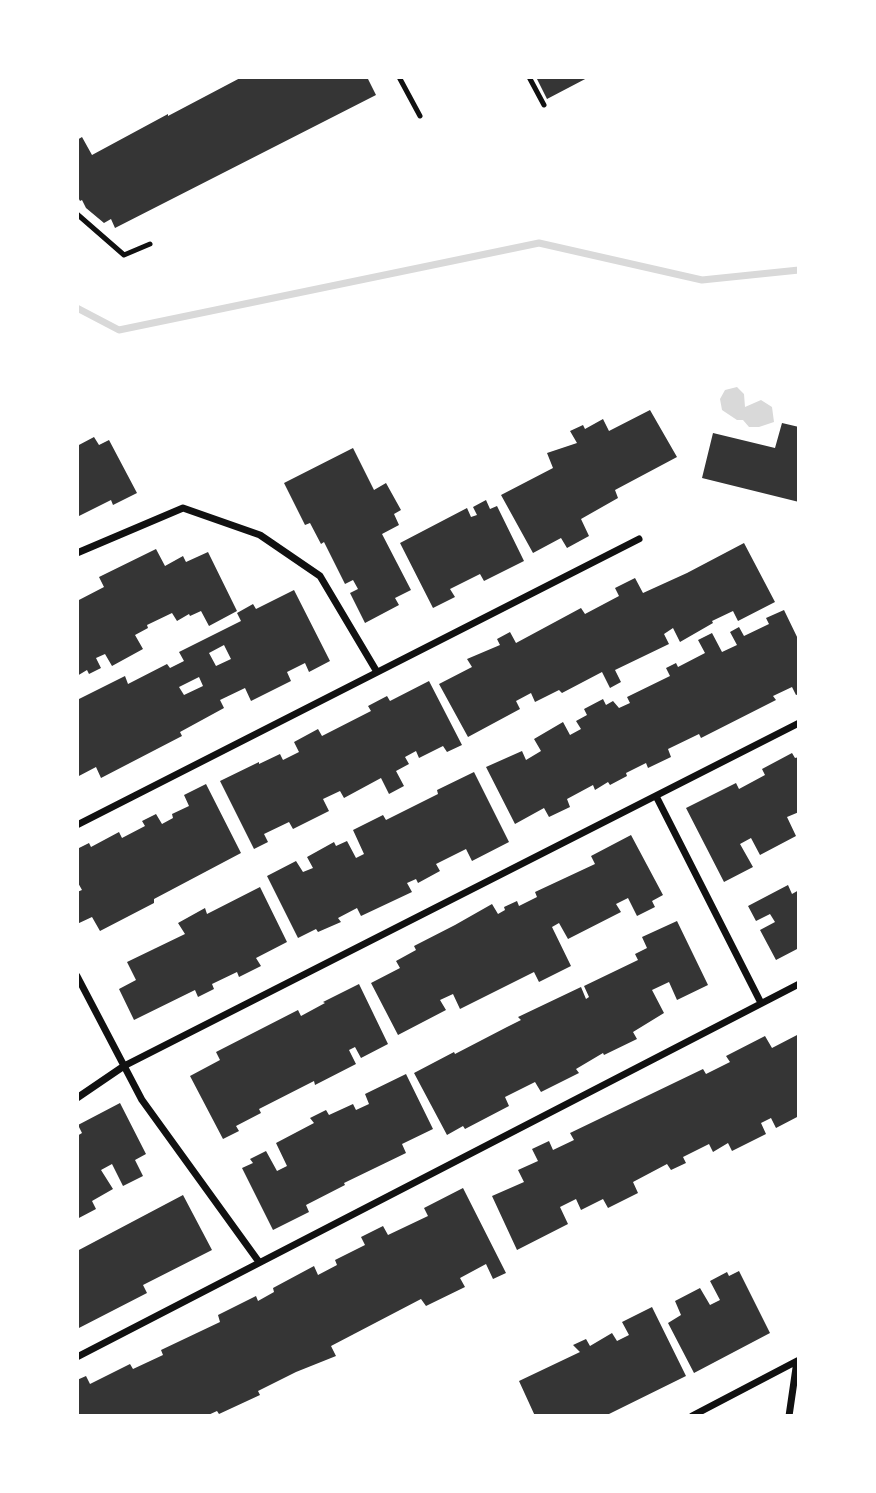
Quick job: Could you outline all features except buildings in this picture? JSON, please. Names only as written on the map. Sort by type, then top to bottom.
[{"type":"street","points":[[77,553],[183,508],[260,535],[320,576],[377,672]]},
{"type":"street","points":[[77,825],[639,539]]},
{"type":"street","points":[[77,1098],[124,1066],[799,723]]},
{"type":"street","points":[[656,796],[761,1003]]},
{"type":"street","points":[[77,976],[142,1100],[259,1262]]},
{"type":"street","points":[[77,1357],[799,984]]},
{"type":"street","points":[[692,1416],[797,1361],[789,1416]]},
{"type":"lane","points":[[399,77],[420,116]]},
{"type":"lane","points":[[529,77],[544,105]]},
{"type":"lane","points":[[77,214],[124,255],[150,244]]},
{"type":"shaded area","points":[[737,387],[744,394],[745,407],[761,400],[772,407],[774,422],[749,427],[743,420],[737,420],[722,410],[720,399],[725,390]]},
{"type":"waterway","points":[[77,308],[119,330],[539,243],[702,280],[799,270]]}]
